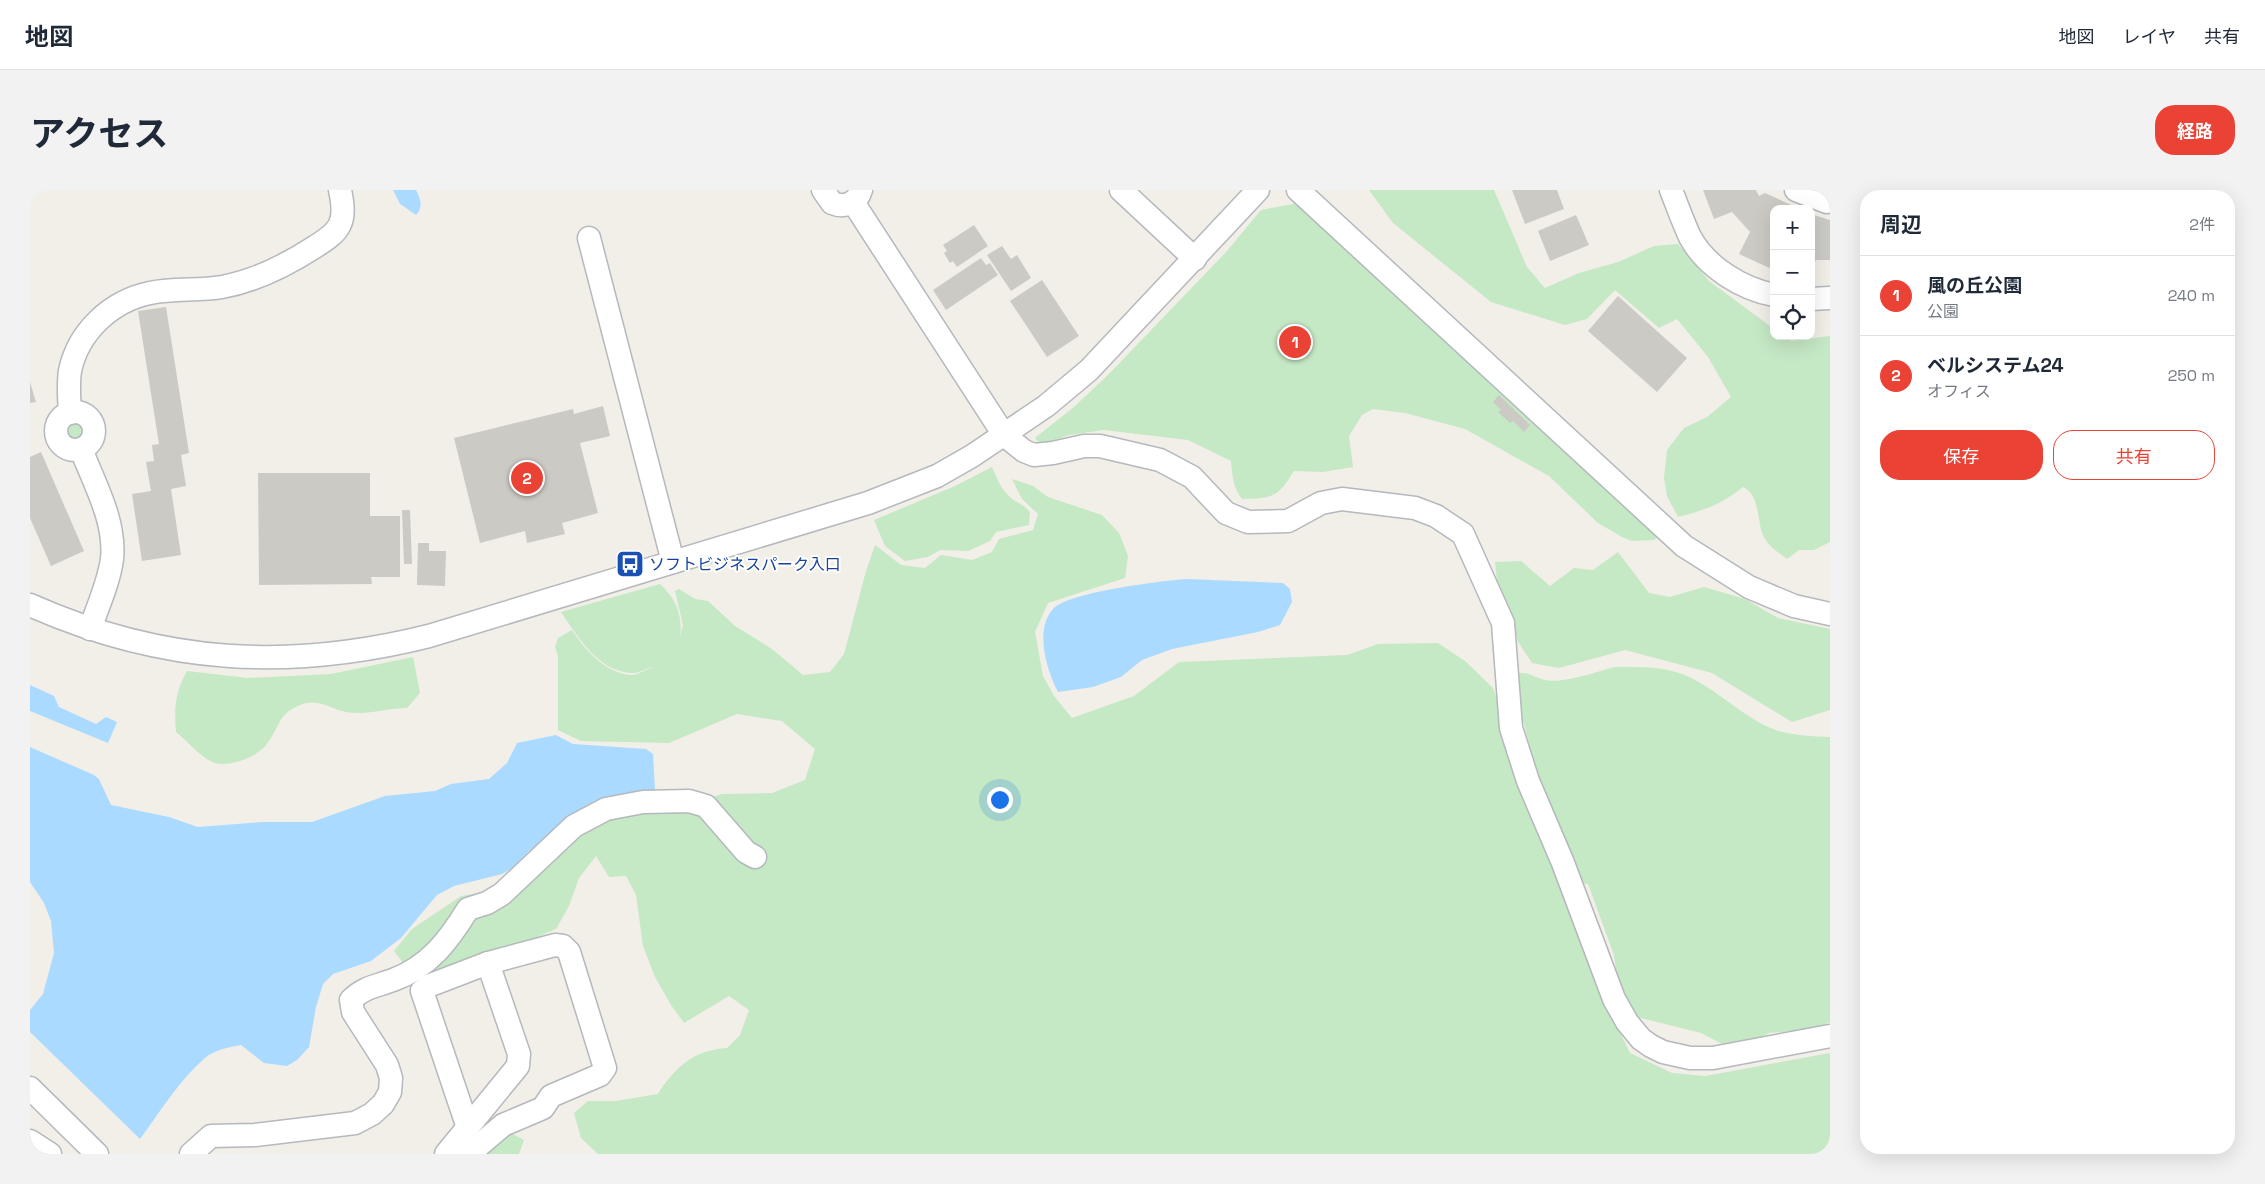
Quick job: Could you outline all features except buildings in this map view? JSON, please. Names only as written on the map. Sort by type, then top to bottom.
[{"type":"street","points":[[90,629],[108,578],[113,544],[111,526],[81,449],[67,448],[57,438],[58,423],[62,417],[70,413],[70,372],[74,356],[90,328],[119,304],[142,295],[164,291],[206,289],[237,284],[276,269],[301,256],[336,232],[343,213],[340,190]]},
{"type":"street","points":[[823,190],[827,199],[838,206],[857,196],[1004,435],[1024,451],[1034,455],[1052,454],[1084,446],[1100,446],[1160,460],[1192,477],[1226,513],[1248,522],[1276,523],[1288,521],[1321,503],[1342,499],[1415,508],[1436,516],[1463,534],[1503,623],[1512,728],[1528,781],[1563,863],[1614,1000],[1627,1022],[1641,1039],[1651,1046],[1663,1052],[1690,1058],[1713,1058],[1830,1036]]},
{"type":"street","points":[[1121,190],[1195,259]]},
{"type":"street","points":[[30,605],[90,629],[141,644],[202,654],[245,658],[325,656],[398,644],[429,636],[905,489],[937,476],[1004,435],[1046,406],[1089,370],[1258,190]]},
{"type":"street","points":[[1298,190],[1684,546],[1749,587],[1794,606],[1830,614]]},
{"type":"street","points":[[1671,190],[1691,238],[1704,254],[1735,281],[1770,294]]},
{"type":"street","points":[[1796,190],[1827,202],[1830,201]]},
{"type":"street","points":[[589,238],[673,562]]},
{"type":"street","points":[[1815,299],[1830,298]]},
{"type":"street","points":[[191,1154],[211,1136],[255,1135],[329,1127],[355,1123],[372,1114],[383,1104],[390,1092],[391,1078],[387,1066],[354,1012],[351,1000],[369,987],[393,980],[431,959],[448,940],[468,909],[487,903],[502,894],[574,826],[606,809],[643,802],[689,801],[706,806],[746,852],[756,856]]},
{"type":"street","points":[[468,1128],[422,991],[428,986],[488,962],[555,945],[566,948],[605,1068],[600,1075],[551,1096],[537,1113],[503,1125],[469,1154]]},
{"type":"street","points":[[446,1154],[519,1062],[519,1054],[488,962]]},
{"type":"street","points":[[30,1088],[98,1154]]},
{"type":"street","points":[[30,1141],[50,1154]]},
{"type":"green space","points":[[1369,190],[1494,190],[1527,267],[1545,288],[1579,273],[1618,262],[1654,246],[1678,244],[1709,281],[1770,326],[1770,340],[1815,340],[1815,338],[1830,336],[1830,542],[1814,550],[1799,550],[1787,559],[1766,540],[1753,496],[1743,487],[1713,506],[1678,517],[1667,496],[1664,478],[1667,450],[1684,428],[1707,417],[1731,397],[1708,357],[1677,319],[1659,328],[1615,290],[1587,319],[1565,325],[1491,302],[1393,223]]},
{"type":"green space","points":[[1298,203],[1659,535],[1654,540],[1632,541],[1622,537],[1598,523],[1549,476],[1465,429],[1405,413],[1373,409],[1362,415],[1349,436],[1353,467],[1323,472],[1294,471],[1278,491],[1273,495],[1261,498],[1242,499],[1235,486],[1231,461],[1188,440],[1104,430],[1069,435],[1041,445],[1035,438],[1074,407],[1110,373],[1227,251],[1261,210]]},
{"type":"green space","points":[[75,420],[83,423],[86,431],[83,439],[75,442],[67,439],[64,431],[67,423]]},
{"type":"green space","points":[[992,467],[1005,491],[1011,498],[1030,512],[1029,525],[996,532],[990,541],[968,551],[940,550],[928,557],[905,561],[885,546],[874,520],[955,486]]},
{"type":"green space","points":[[1012,479],[1033,486],[1048,497],[1102,515],[1119,533],[1128,556],[1125,578],[1048,603],[1035,632],[1043,676],[1054,696],[1072,718],[1134,696],[1179,662],[1347,655],[1378,644],[1438,643],[1465,661],[1493,688],[1607,1005],[1630,1053],[1672,1073],[1705,1076],[1830,1053],[1830,1154],[598,1154],[581,1138],[574,1113],[588,1101],[616,1101],[658,1094],[671,1076],[695,1056],[715,1049],[727,1048],[740,1035],[749,1010],[729,996],[684,1023],[655,977],[643,946],[636,895],[626,876],[609,877],[596,856],[579,878],[569,906],[556,929],[491,957],[416,980],[394,951],[412,929],[461,896],[520,886],[563,844],[601,819],[677,809],[722,794],[772,793],[805,780],[815,749],[782,721],[737,714],[669,743],[581,741],[558,730],[558,656],[555,647],[558,638],[572,630],[583,645],[597,659],[604,665],[622,673],[634,675],[653,667],[634,673],[619,671],[609,666],[582,642],[561,612],[660,584],[677,608],[681,629],[680,637],[683,625],[675,591],[679,589],[695,599],[708,601],[735,626],[772,649],[803,675],[830,672],[844,654],[866,571],[875,545],[901,565],[925,568],[941,555],[972,560],[992,552],[999,539],[1033,530],[1038,514],[1022,499]]},
{"type":"green space","points":[[1618,552],[1649,593],[1670,597],[1704,587],[1745,599],[1778,618],[1830,629],[1830,710],[1792,722],[1712,673],[1625,650],[1559,668],[1532,663],[1518,642],[1510,609],[1497,581],[1495,562],[1521,561],[1550,586],[1574,568],[1593,570]]},
{"type":"green space","points":[[413,657],[420,693],[407,708],[353,713],[315,703],[303,704],[284,716],[262,749],[243,760],[228,764],[210,761],[176,732],[176,701],[187,671],[248,678],[331,674]]},
{"type":"green space","points":[[1614,667],[1657,668],[1674,671],[1704,685],[1766,726],[1781,732],[1798,735],[1830,737],[1830,1022],[1813,1029],[1769,1033],[1753,1041],[1724,1045],[1701,1033],[1637,1017],[1618,983],[1614,955],[1588,884],[1578,883],[1538,777],[1521,713],[1519,673],[1526,673],[1552,681],[1579,677]]},
{"type":"green space","points":[[511,1133],[524,1140],[519,1154],[484,1154]]},
{"type":"water","points":[[393,190],[416,190],[421,206],[416,215],[400,204]]},
{"type":"water","points":[[1186,579],[1283,583],[1290,589],[1292,602],[1280,625],[1258,632],[1172,649],[1142,660],[1121,677],[1093,687],[1058,692],[1050,673],[1043,639],[1047,618],[1053,609],[1077,597],[1116,588]]},
{"type":"water","points":[[30,685],[54,696],[59,707],[96,724],[106,717],[117,722],[108,743],[30,711]]},
{"type":"water","points":[[556,735],[573,744],[646,749],[653,754],[655,790],[565,824],[529,851],[514,867],[502,874],[454,886],[437,895],[401,938],[371,961],[333,974],[323,984],[316,1007],[309,1047],[297,1060],[287,1066],[264,1063],[241,1045],[213,1053],[205,1058],[187,1076],[140,1139],[30,1032],[30,1010],[43,994],[54,953],[51,921],[44,903],[30,882],[30,747],[94,775],[99,779],[111,805],[169,817],[198,827],[263,822],[312,822],[385,796],[435,791],[451,784],[489,779],[507,763],[517,743]]},
{"type":"place","name":"風の丘公園","points":[[1295,342]]},
{"type":"place","name":"ベルシステム24","points":[[527,478]]},
{"type":"place","name":"ソフトビジネスパーク入口","points":[[630,564]]}]
